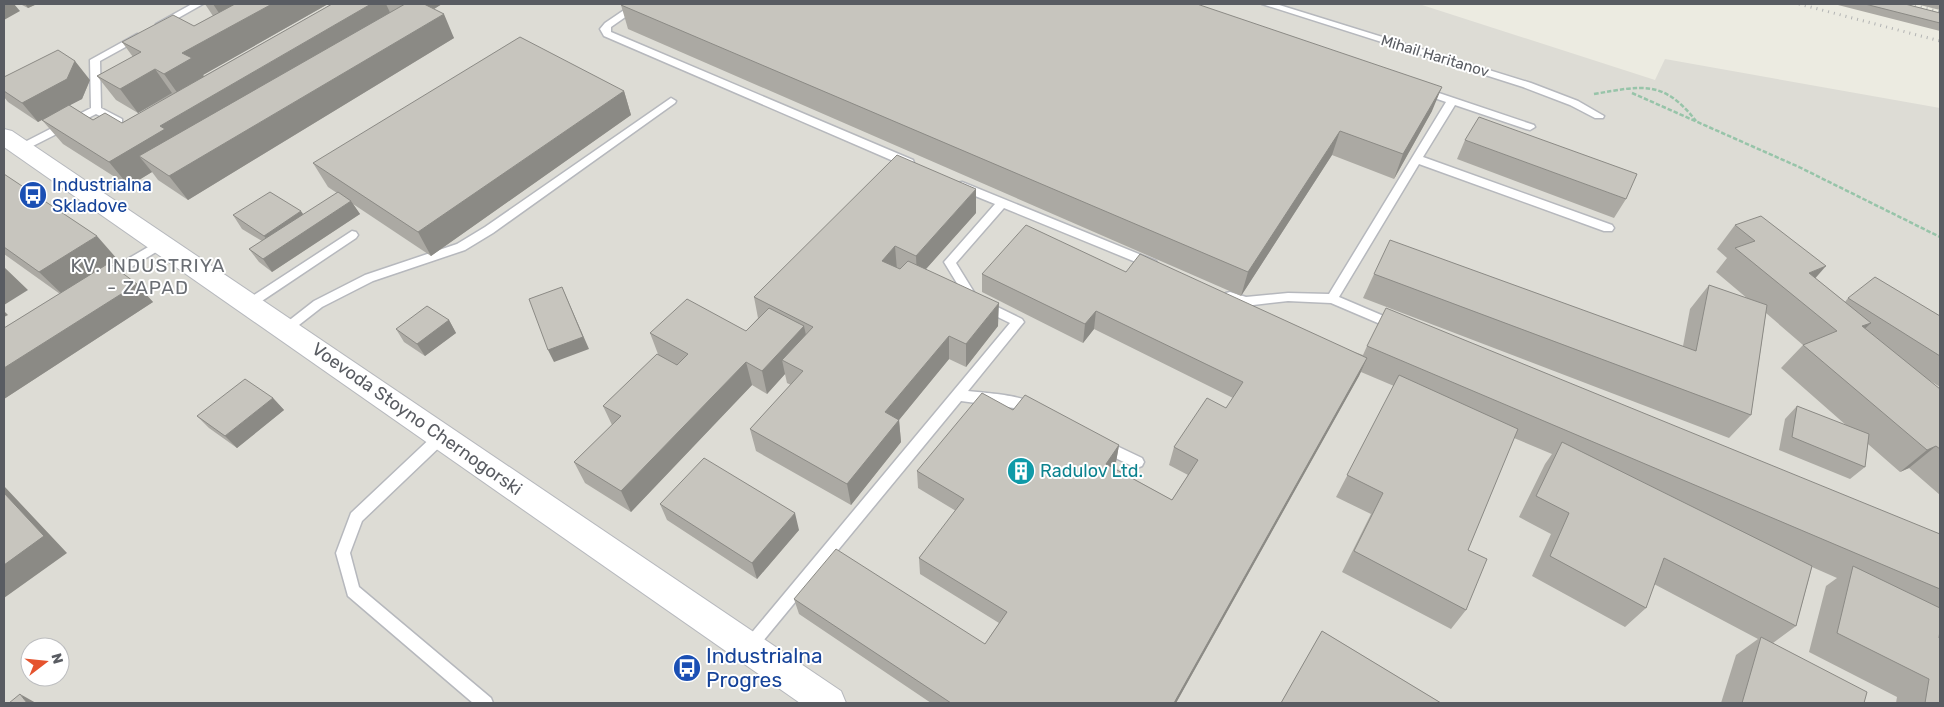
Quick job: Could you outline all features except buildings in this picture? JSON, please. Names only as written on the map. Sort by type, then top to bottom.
[{"type":"street","name":"Voevoda Stoyno Chernogorski","points":[[12,142],[162,243],[829,703]]},
{"type":"lane","points":[[96,110],[95,60],[198,4]]},
{"type":"lane","points":[[639,4],[608,25],[605,29],[607,34],[919,167]]},
{"type":"lane","name":"Mihail Haritanov","points":[[1267,4],[1527,85],[1564,98],[1599,116]]},
{"type":"lane","points":[[1415,88],[1530,128]]},
{"type":"lane","points":[[286,329],[318,304],[369,278],[461,247],[489,230],[670,101]]},
{"type":"lane","points":[[1332,299],[1452,101]]},
{"type":"lane","points":[[12,142],[96,110],[126,125]]},
{"type":"lane","points":[[1416,159],[1608,228]]},
{"type":"lane","points":[[946,179],[1164,269]]},
{"type":"lane","points":[[749,647],[1018,322],[973,300],[950,262],[1002,203]]},
{"type":"lane","points":[[249,304],[352,235]]},
{"type":"lane","points":[[95,283],[162,243]]},
{"type":"lane","points":[[1218,291],[1244,302],[1288,296],[1332,299],[1404,330]]},
{"type":"lane","points":[[958,395],[1023,404],[1049,417]]},
{"type":"lane","points":[[442,436],[356,517],[343,554],[353,591],[485,703]]},
{"type":"lane","points":[[1093,440],[1137,462]]},
{"type":"path","points":[[1564,98],[1652,88],[1674,96],[1685,105],[1696,121]]},
{"type":"path","points":[[1632,93],[1894,212],[1940,237]]},
{"type":"shaded area","points":[[4,4],[1419,4],[1655,80],[1665,59],[1940,108],[1940,703],[4,703]]},
{"type":"railway","points":[[1799,4],[1940,41]]},
{"type":"railway","points":[[1909,4],[1940,12]]},
{"type":"place","name":"Industrialna Skladove","points":[[33,195]]},
{"type":"place","name":"Radulov Ltd.","points":[[1021,471]]},
{"type":"place","name":"Industrialna Progres","points":[[687,668]]},
{"type":"district","name":"KV. INDUSTRIYA - ZAPAD","points":[[148,276]]}]
